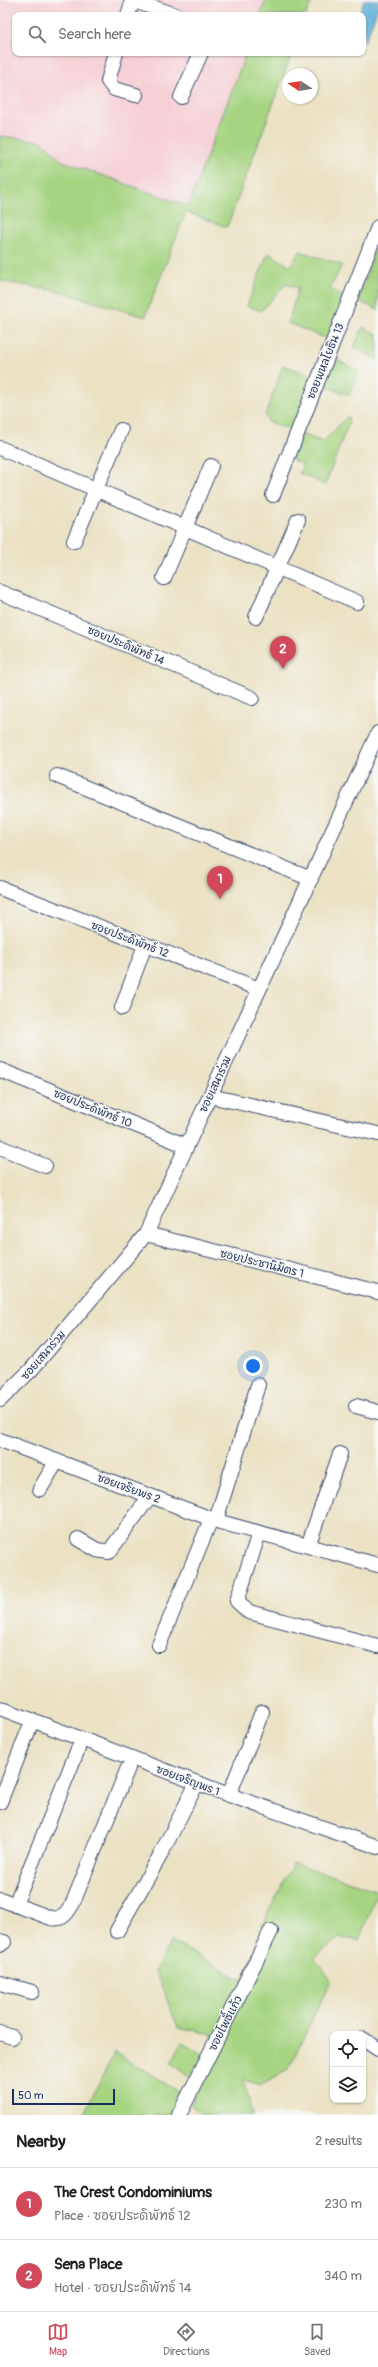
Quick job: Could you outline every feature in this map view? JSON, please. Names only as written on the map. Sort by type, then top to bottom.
[{"type":"street","points":[[129,12],[132,0],[167,12]]},
{"type":"street","points":[[115,56],[108,81],[114,89],[136,96]]},
{"type":"street","points":[[181,97],[200,56]]},
{"type":"street","name":"ซอยพหลโยธิน 13","points":[[273,495],[378,227]]},
{"type":"street","points":[[74,541],[121,430]]},
{"type":"street","points":[[0,448],[357,602]]},
{"type":"street","points":[[164,578],[211,466]]},
{"type":"street","points":[[256,617],[298,520]]},
{"type":"street","name":"ซอยประดิพัทธ์ 14","points":[[0,592],[252,698]]},
{"type":"street","name":"ซอยเสนาร่วม","points":[[0,1400],[31,1370],[146,1234],[378,733]]},
{"type":"street","points":[[56,776],[311,879]]},
{"type":"street","name":"ซอยประดิพัทธ์ 12","points":[[0,888],[259,989]]},
{"type":"street","points":[[122,1008],[145,945]]},
{"type":"street","name":"ซอยประดิพัทธ์ 10","points":[[0,1070],[187,1146]]},
{"type":"street","points":[[210,1096],[378,1134]]},
{"type":"street","points":[[0,1147],[45,1166]]},
{"type":"street","name":"ซอยประชานิมิตร 1","points":[[146,1234],[378,1292]]},
{"type":"street","points":[[159,1645],[213,1520],[258,1385]]},
{"type":"street","points":[[356,1406],[378,1412]]},
{"type":"street","name":"ซอยเจริยพร 2","points":[[0,1440],[213,1520],[378,1564]]},
{"type":"street","points":[[308,1546],[340,1454]]},
{"type":"street","points":[[40,1489],[56,1461]]},
{"type":"street","points":[[78,1539],[97,1550],[109,1552],[150,1496]]},
{"type":"street","points":[[259,1532],[237,1601],[242,1608],[249,1612],[378,1646]]},
{"type":"street","name":"ซอยเจริญพร 1","points":[[0,1708],[229,1795],[378,1846]]},
{"type":"street","points":[[229,1795],[262,1712]]},
{"type":"street","points":[[0,1802],[29,1729]]},
{"type":"street","points":[[15,1905],[78,1749]]},
{"type":"street","points":[[0,1899],[50,1918],[58,1919],[65,1916],[72,1906],[128,1768]]},
{"type":"street","points":[[117,1930],[161,1854],[197,1783]]},
{"type":"street","name":"ซอยโพธิ์แก้ว","points":[[179,2115],[271,1931]]},
{"type":"street","points":[[0,1983],[32,1992]]},
{"type":"street","points":[[366,2041],[378,2049]]},
{"type":"shaded area","points":[[0,0],[265,0],[261,12],[12,12],[12,56],[244,56],[188,207],[62,161],[42,141],[0,136]]},
{"type":"green space","points":[[266,0],[312,0],[307,12],[261,12]]},
{"type":"green space","points":[[245,56],[291,56],[286,68],[282,68],[282,80],[227,227],[186,212],[145,317],[61,292],[0,281],[0,136],[42,141],[62,161],[188,206]]},
{"type":"green space","points":[[376,246],[378,247],[378,310],[357,300]]},
{"type":"green space","points":[[300,251],[342,265],[330,289],[343,297],[327,339],[288,323],[298,288],[286,284],[261,311],[247,306],[268,253],[290,266]]},
{"type":"green space","points":[[363,327],[378,335],[378,360],[354,347]]},
{"type":"green space","points":[[333,358],[359,371],[349,395],[322,385]]},
{"type":"green space","points":[[283,365],[313,376],[292,430],[269,422],[265,416]]},
{"type":"green space","points":[[348,416],[349,422],[325,485],[299,473],[303,464],[292,460],[301,434],[323,442]]},
{"type":"green space","points":[[293,1863],[378,1891],[359,1940],[339,1938],[314,1958],[331,1980],[288,2070],[260,2085],[244,2080],[253,2115],[204,2115],[190,2106],[201,2085],[171,2063],[182,2042],[212,2059],[218,2046],[210,2034],[178,2027],[155,1971],[171,1941],[242,1980],[267,1928],[262,1925]]},
{"type":"green space","points":[[115,2052],[184,2095],[172,2115],[92,2115],[85,2110]]},
{"type":"water","points":[[364,0],[378,0],[378,8],[366,39],[366,12],[359,12]]},
{"type":"place","name":"Sena Place","points":[[283,669]]},
{"type":"place","name":"The Crest Condominiums","points":[[220,899]]}]
